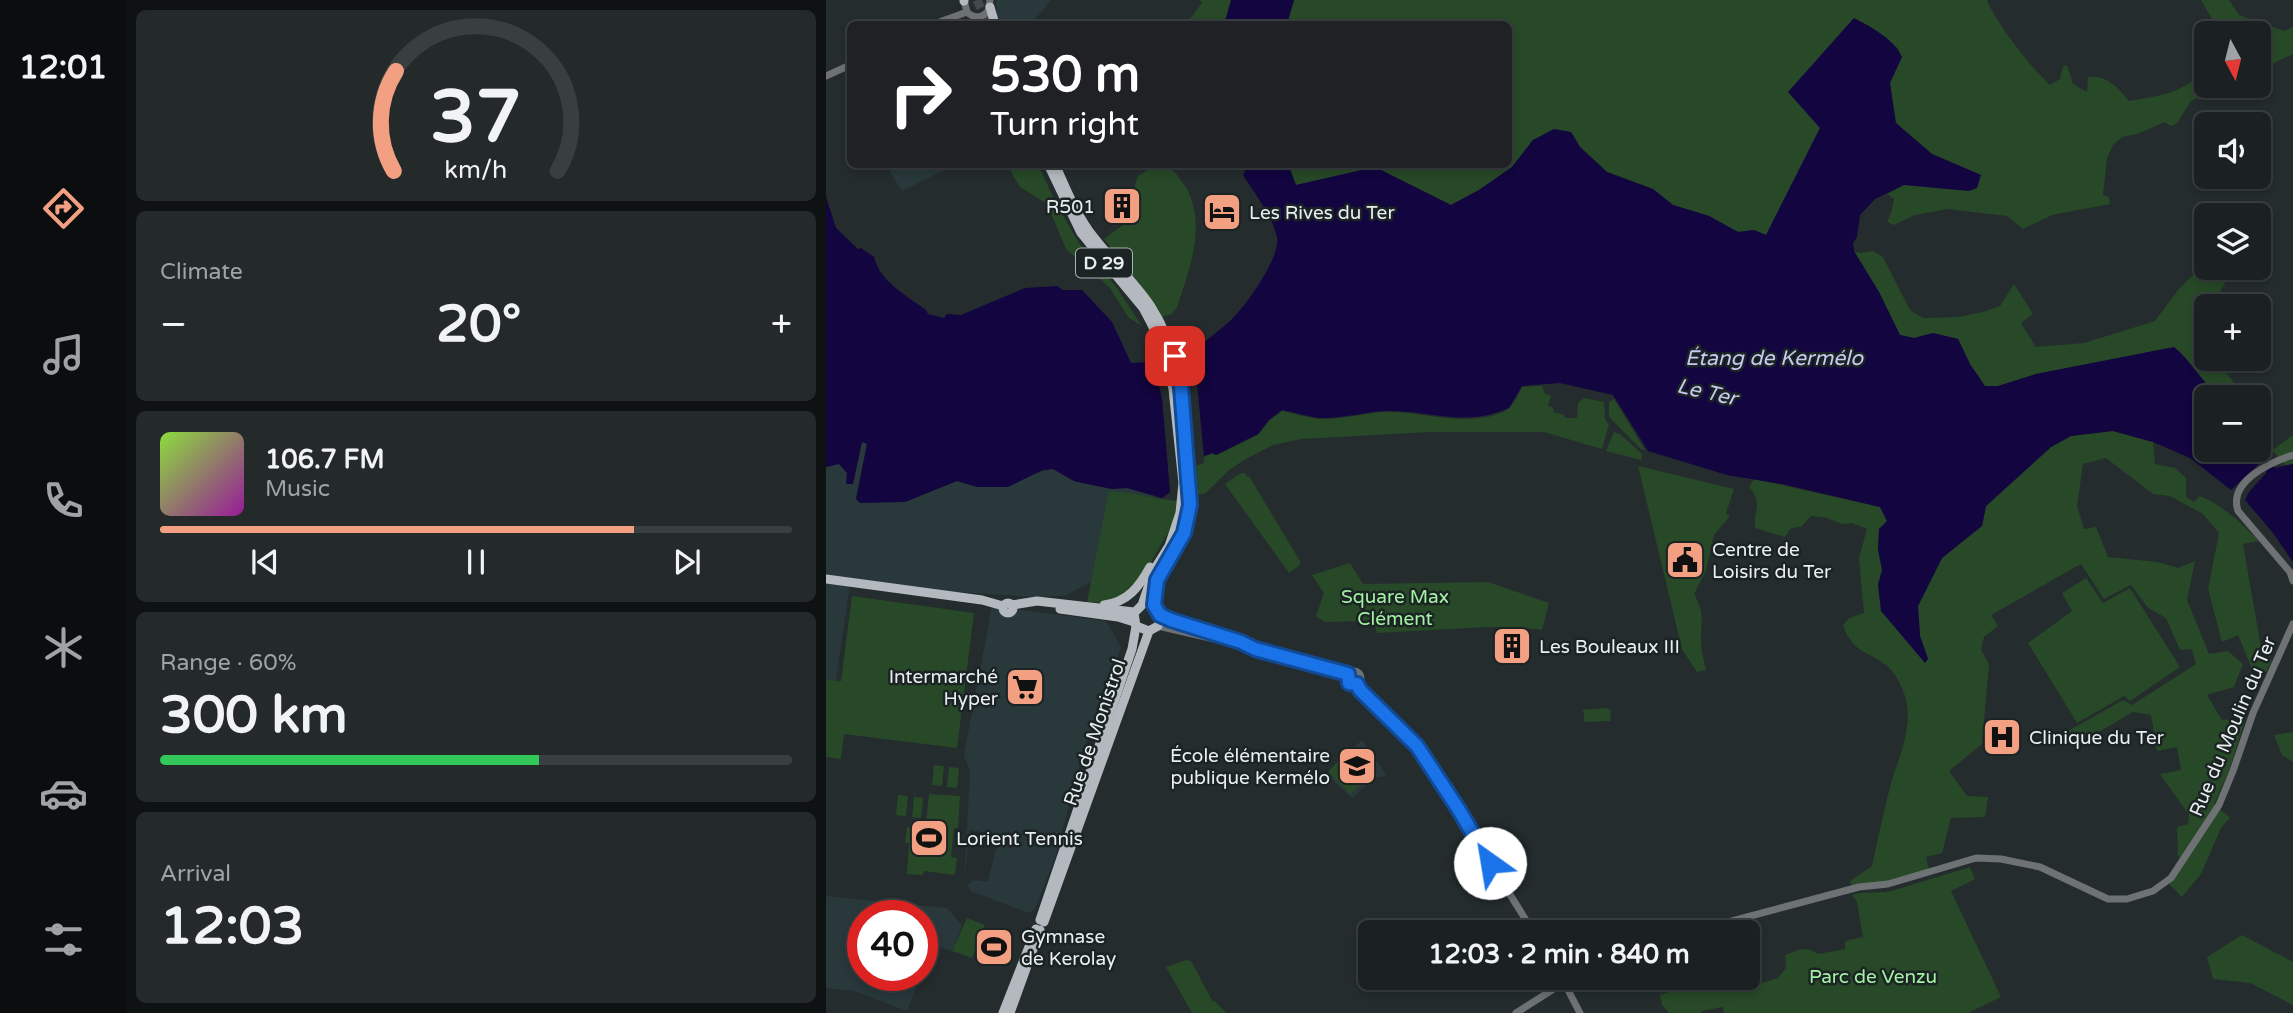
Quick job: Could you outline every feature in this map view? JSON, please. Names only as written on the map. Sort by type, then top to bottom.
[{"type":"main road","points":[[990,4],[994,21]]},
{"type":"main road","name":"D 29","points":[[1050,168],[1081,233],[1143,308],[1171,357]]},
{"type":"main road","name":"D 29","points":[[1057,168],[1087,228],[1148,303],[1165,331],[1171,357],[1190,486],[1189,514],[1177,547],[1157,580],[1154,605]]},
{"type":"main road","name":"D 29","points":[[1137,616],[1154,570],[1169,546],[1177,525],[1185,462]]},
{"type":"main road","points":[[1095,607],[1119,603],[1137,589],[1177,525]]},
{"type":"main road","points":[[826,579],[1009,606],[1060,609],[1118,617],[1137,616],[1154,605],[1160,615]]},
{"type":"main road","points":[[1009,606],[1037,601],[1095,607],[1137,616],[1153,629]]},
{"type":"main road","name":"Rue de Monistrol","points":[[1006,1013],[1160,615]]},
{"type":"main road","name":"Rue de Monistrol","points":[[1040,925],[1132,649],[1137,616]]},
{"type":"street","points":[[964,0],[975,21]]},
{"type":"street","points":[[944,21],[969,14],[983,16],[990,4]]},
{"type":"street","points":[[826,76],[847,66]]},
{"type":"street","points":[[2293,455],[2263,467],[2241,489],[2236,500],[2237,508],[2290,572],[2293,581]]},
{"type":"street","points":[[1160,615],[1251,647]]},
{"type":"street","name":"Rue du Moulin du Ter","points":[[1735,920],[1858,887],[1888,884],[1976,858],[2001,859],[2040,867],[2108,899],[2142,896],[2160,887],[2171,878],[2219,805],[2234,771],[2253,713],[2293,624]]},
{"type":"street","points":[[1153,629],[1190,632],[1348,674],[1353,671],[1359,673],[1361,679],[1357,684],[1360,690],[1417,746],[1526,920]]},
{"type":"street","points":[[1516,1013],[1549,990]]},
{"type":"street","points":[[1566,990],[1580,1013]]},
{"type":"shaded area","points":[[996,0],[1051,0],[1034,21],[980,21],[992,17],[997,11]]},
{"type":"shaded area","points":[[890,168],[948,168],[902,191]]},
{"type":"shaded area","points":[[862,441],[867,444],[856,498],[905,502],[957,481],[977,487],[985,486],[1053,469],[1074,481],[1112,489],[1127,488],[1155,496],[1130,551],[1093,581],[1065,596],[1033,597],[850,585],[836,681],[826,680],[826,467],[839,463],[847,473]]},
{"type":"shaded area","points":[[992,606],[1106,621],[1121,647],[1087,739],[1055,858],[1035,909],[1028,913],[971,891],[967,885],[974,880],[988,882],[999,835],[970,830],[964,881],[970,772],[964,755]]},
{"type":"shaded area","name":"École élémentaire publique Kermélo","points":[[1362,740],[1387,776],[1374,778],[1352,798],[1326,774]]},
{"type":"shaded area","points":[[826,896],[866,900],[847,900],[847,990],[826,988]]},
{"type":"shaded area","points":[[938,907],[947,908],[962,925],[952,951],[938,947]]},
{"type":"shaded area","points":[[854,991],[915,991],[907,1011]]},
{"type":"green space","points":[[1200,0],[1231,0],[1226,18],[1222,21],[1188,21],[1202,3]]},
{"type":"green space","points":[[1294,0],[1987,0],[2015,45],[2050,85],[2060,79],[2063,66],[2067,65],[2073,84],[2087,92],[2088,77],[2106,80],[2129,101],[2162,95],[2194,80],[2194,98],[2198,98],[2191,101],[2177,123],[2171,126],[2165,122],[2137,134],[2122,137],[2113,145],[2107,158],[2103,195],[2109,197],[2110,204],[2052,215],[2023,229],[2007,216],[1948,209],[1915,215],[1894,225],[1887,222],[1894,199],[1887,194],[1904,185],[1981,175],[1932,154],[1895,123],[1890,83],[1899,49],[1871,27],[1854,19],[1821,55],[1820,128],[1766,235],[1754,230],[1738,232],[1709,216],[1673,205],[1653,189],[1607,172],[1580,147],[1571,132],[1533,140],[1512,167],[1512,21],[1288,21]]},
{"type":"green space","points":[[2201,0],[2229,0],[2239,15],[2256,21],[2213,21]]},
{"type":"green space","points":[[2272,27],[2284,31],[2293,27],[2293,54],[2272,64]]},
{"type":"green space","points":[[1011,168],[1039,168],[1079,243],[1117,288],[1142,326],[1129,318],[1109,287],[1066,249],[1047,204],[1020,187]]},
{"type":"green space","points":[[1150,168],[1171,168],[1188,191],[1196,220],[1194,249],[1177,307],[1172,314],[1162,317],[1104,239],[1123,225],[1138,176]]},
{"type":"green space","points":[[1290,168],[1371,168],[1296,185]]},
{"type":"green space","points":[[1377,168],[1511,168],[1451,205]]},
{"type":"green space","points":[[1873,251],[1883,257],[1910,310],[1923,318],[1959,317],[2000,306],[2014,284],[2033,314],[2021,323],[2036,347],[2084,343],[2155,321],[2194,273],[2194,280],[2227,280],[2218,294],[2194,294],[2194,369],[2174,347],[2036,374],[1998,386],[1985,386],[1958,339],[1933,333],[1914,338],[1900,335],[1879,292],[1854,252]]},
{"type":"green space","points":[[2196,371],[2225,371],[2235,385],[2207,385]]},
{"type":"green space","points":[[1542,386],[1545,394],[1551,395],[1548,406],[1565,418],[1577,418],[1578,403],[1584,398],[1604,402],[1605,419],[1609,424],[1602,449],[1544,432],[1430,432],[1301,439],[1273,445],[1244,460],[1228,471],[1206,493],[1198,495],[1196,466],[1204,463],[1204,457],[1217,455],[1258,435],[1270,420],[1282,411],[1320,419],[1385,412],[1456,419],[1484,418],[1507,410],[1522,387]]},
{"type":"green space","points":[[1614,399],[1645,450],[1609,417],[1609,402]]},
{"type":"green space","points":[[2113,431],[2153,442],[2155,464],[2175,468],[2186,478],[2186,497],[2194,502],[2200,496],[2217,505],[2239,521],[2259,541],[2243,544],[2262,653],[2272,661],[2266,672],[2252,669],[2238,635],[2222,642],[2208,589],[2219,533],[2203,514],[2170,496],[2153,494],[2106,458],[2083,464],[2077,506],[2084,529],[2096,527],[2108,557],[2158,562],[2178,568],[2195,561],[2187,600],[2209,654],[2228,651],[2243,664],[2234,687],[2207,695],[2222,720],[2246,717],[2229,771],[2214,804],[2230,818],[2221,828],[2201,874],[2182,897],[2169,884],[2186,862],[2178,856],[2177,827],[2188,824],[2189,815],[2160,774],[2181,770],[2177,747],[2157,751],[2151,715],[2133,712],[2078,744],[2068,731],[2123,700],[2132,705],[2196,664],[2192,649],[2180,650],[2166,618],[2148,608],[2131,585],[2104,599],[2081,564],[1991,615],[1998,626],[1984,637],[1981,650],[1989,664],[1982,744],[1949,771],[1967,796],[1988,797],[1985,817],[1951,818],[1942,853],[1926,857],[1929,870],[1888,881],[1851,885],[1850,881],[1872,866],[1908,719],[1906,699],[1895,675],[1881,661],[1853,644],[1843,625],[1849,618],[1864,613],[1859,558],[1867,529],[1852,523],[1842,524],[1811,516],[1802,526],[1790,529],[1785,537],[1755,528],[1757,503],[1749,487],[1754,479],[1880,507],[1887,521],[1879,529],[1878,549],[1882,570],[1878,585],[1925,662],[1928,659],[1920,636],[1918,606],[1942,558],[1982,526],[1986,506],[2051,447],[2071,436]]},
{"type":"green space","points":[[1614,432],[1620,434],[1642,454],[1641,460],[1606,451]]},
{"type":"green space","points":[[2293,435],[2293,464],[2285,465],[2273,451],[2271,454],[2271,446],[2274,449]]},
{"type":"green space","points":[[1638,466],[1734,489],[1726,513],[1730,516],[1714,535],[1706,570],[1694,594],[1701,612],[1701,644],[1706,670],[1697,672],[1682,649]]},
{"type":"green space","points":[[1241,473],[1249,476],[1300,561],[1300,565],[1289,573],[1225,484]]},
{"type":"green space","points":[[1109,491],[1178,501],[1175,520],[1137,587],[1107,603],[1087,602]]},
{"type":"green space","name":"Square Max Clément","points":[[1350,563],[1363,584],[1488,582],[1549,603],[1542,630],[1487,627],[1377,633],[1370,621],[1325,622],[1316,616],[1324,593],[1312,575]]},
{"type":"green space","points":[[2086,578],[2103,603],[2130,588],[2180,667],[2130,701],[2124,696],[2077,723],[2028,643],[2072,611],[2062,593]]},
{"type":"green space","points":[[852,596],[974,613],[957,748],[844,734],[841,759],[826,757],[826,680],[841,681]]},
{"type":"green space","points":[[1582,710],[1611,710],[1610,721],[1584,721]]},
{"type":"green space","points":[[2293,732],[2293,762],[2282,755],[2274,735]]},
{"type":"green space","points":[[1340,759],[1362,783],[1350,794],[1328,772]]},
{"type":"green space","points":[[934,765],[944,766],[942,786],[932,785]]},
{"type":"green space","points":[[949,767],[959,768],[957,788],[947,787]]},
{"type":"green space","name":"Lorient Tennis","points":[[929,794],[960,796],[958,828],[954,828],[951,857],[957,858],[955,875],[924,871],[923,875],[907,874],[907,827],[937,829],[937,826],[926,824]]},
{"type":"green space","points":[[898,795],[908,796],[906,816],[896,815]]},
{"type":"green space","points":[[914,797],[923,798],[921,818],[912,817]]},
{"type":"green space","name":"Parc de Venzu","points":[[1970,867],[1975,879],[1951,891],[2001,997],[1968,1013],[1724,1013],[1723,1007],[1702,1013],[1669,1013],[1662,1005],[1660,995],[1676,990],[1760,990],[1760,983],[1778,978],[1786,968],[1785,955],[1801,949],[1818,954],[1845,949],[1845,941],[1863,937],[1857,902],[1852,895],[1888,892]]},
{"type":"green space","points":[[967,918],[985,925],[972,958],[952,951]]},
{"type":"green space","points":[[2242,935],[2293,962],[2293,1005],[2250,983],[2213,979],[2207,957]]},
{"type":"green space","points":[[1186,960],[1191,961],[1213,1002],[1226,1013],[1192,1013],[1166,967]]},
{"type":"water","points":[[1231,0],[1294,0],[1288,21],[1222,21],[1226,18]]},
{"type":"water","name":"Étang de Kermélo","points":[[1854,18],[1888,39],[1902,57],[1890,83],[1896,123],[1932,154],[1981,175],[1977,188],[1969,191],[1904,185],[1875,199],[1860,215],[1857,237],[1853,243],[1854,251],[1879,292],[1900,335],[1914,338],[1933,333],[1958,339],[1985,386],[1998,386],[2036,374],[2174,347],[2207,385],[2194,385],[2194,461],[2153,442],[2113,431],[2071,436],[2051,447],[1986,506],[1982,526],[1942,558],[1918,606],[1920,636],[1928,659],[1925,663],[1881,611],[1878,585],[1882,570],[1878,549],[1879,529],[1887,521],[1880,507],[1782,484],[1727,475],[1648,451],[1613,395],[1560,383],[1522,386],[1509,408],[1477,417],[1385,411],[1320,418],[1282,410],[1269,420],[1258,434],[1216,455],[1212,453],[1204,456],[1194,352],[1245,304],[1261,281],[1277,246],[1277,237],[1271,221],[1243,175],[1246,168],[1289,168],[1296,185],[1377,168],[1451,205],[1512,168],[1533,140],[1554,129],[1571,132],[1580,147],[1607,172],[1653,189],[1673,205],[1709,216],[1738,232],[1754,230],[1766,235],[1820,128],[1788,92]]},
{"type":"water","points":[[826,197],[836,228],[858,249],[861,248],[874,257],[888,281],[928,314],[944,318],[947,314],[961,315],[1025,288],[1057,286],[1063,290],[1082,290],[1112,322],[1131,363],[1153,362],[1162,398],[1170,492],[1162,498],[1127,488],[1112,489],[1074,481],[1053,469],[1043,470],[1008,487],[977,487],[957,481],[905,502],[860,503],[856,499],[867,444],[862,442],[853,484],[846,484],[847,473],[839,464],[826,467]]},
{"type":"water","name":"Étang de Kermélo","points":[[2271,460],[2275,468],[2293,464],[2293,562],[2245,500],[2267,472],[2262,462]]},
{"type":"water","name":"Étang de Kermélo","points":[[2195,462],[2261,462],[2231,490]]},
{"type":"tunnel","points":[[977,0],[987,21]]},
{"type":"place","name":"R501","points":[[1122,206]]},
{"type":"place","name":"Les Rives du Ter","points":[[1222,212]]},
{"type":"place","name":"Centre de Loisirs du Ter","points":[[1685,560]]},
{"type":"place","name":"Les Bouleaux III","points":[[1512,646]]},
{"type":"place","name":"Intermarché Hyper","points":[[1025,687]]},
{"type":"place","name":"Clinique du Ter","points":[[2002,737]]},
{"type":"place","name":"École élémentaire publique Kermélo","points":[[1357,766]]},
{"type":"place","name":"Lorient Tennis","points":[[929,838]]},
{"type":"place","name":"Gymnase de Kerolay","points":[[994,947]]},
{"type":"route","points":[[1175,356],[1181,387],[1190,505],[1184,533],[1162,570],[1154,591],[1154,605],[1160,615],[1255,649],[1348,674],[1349,683],[1357,684],[1417,746],[1490,863]]},
{"type":"water label","name":"Le Ter","points":[[1707,392]]}]
